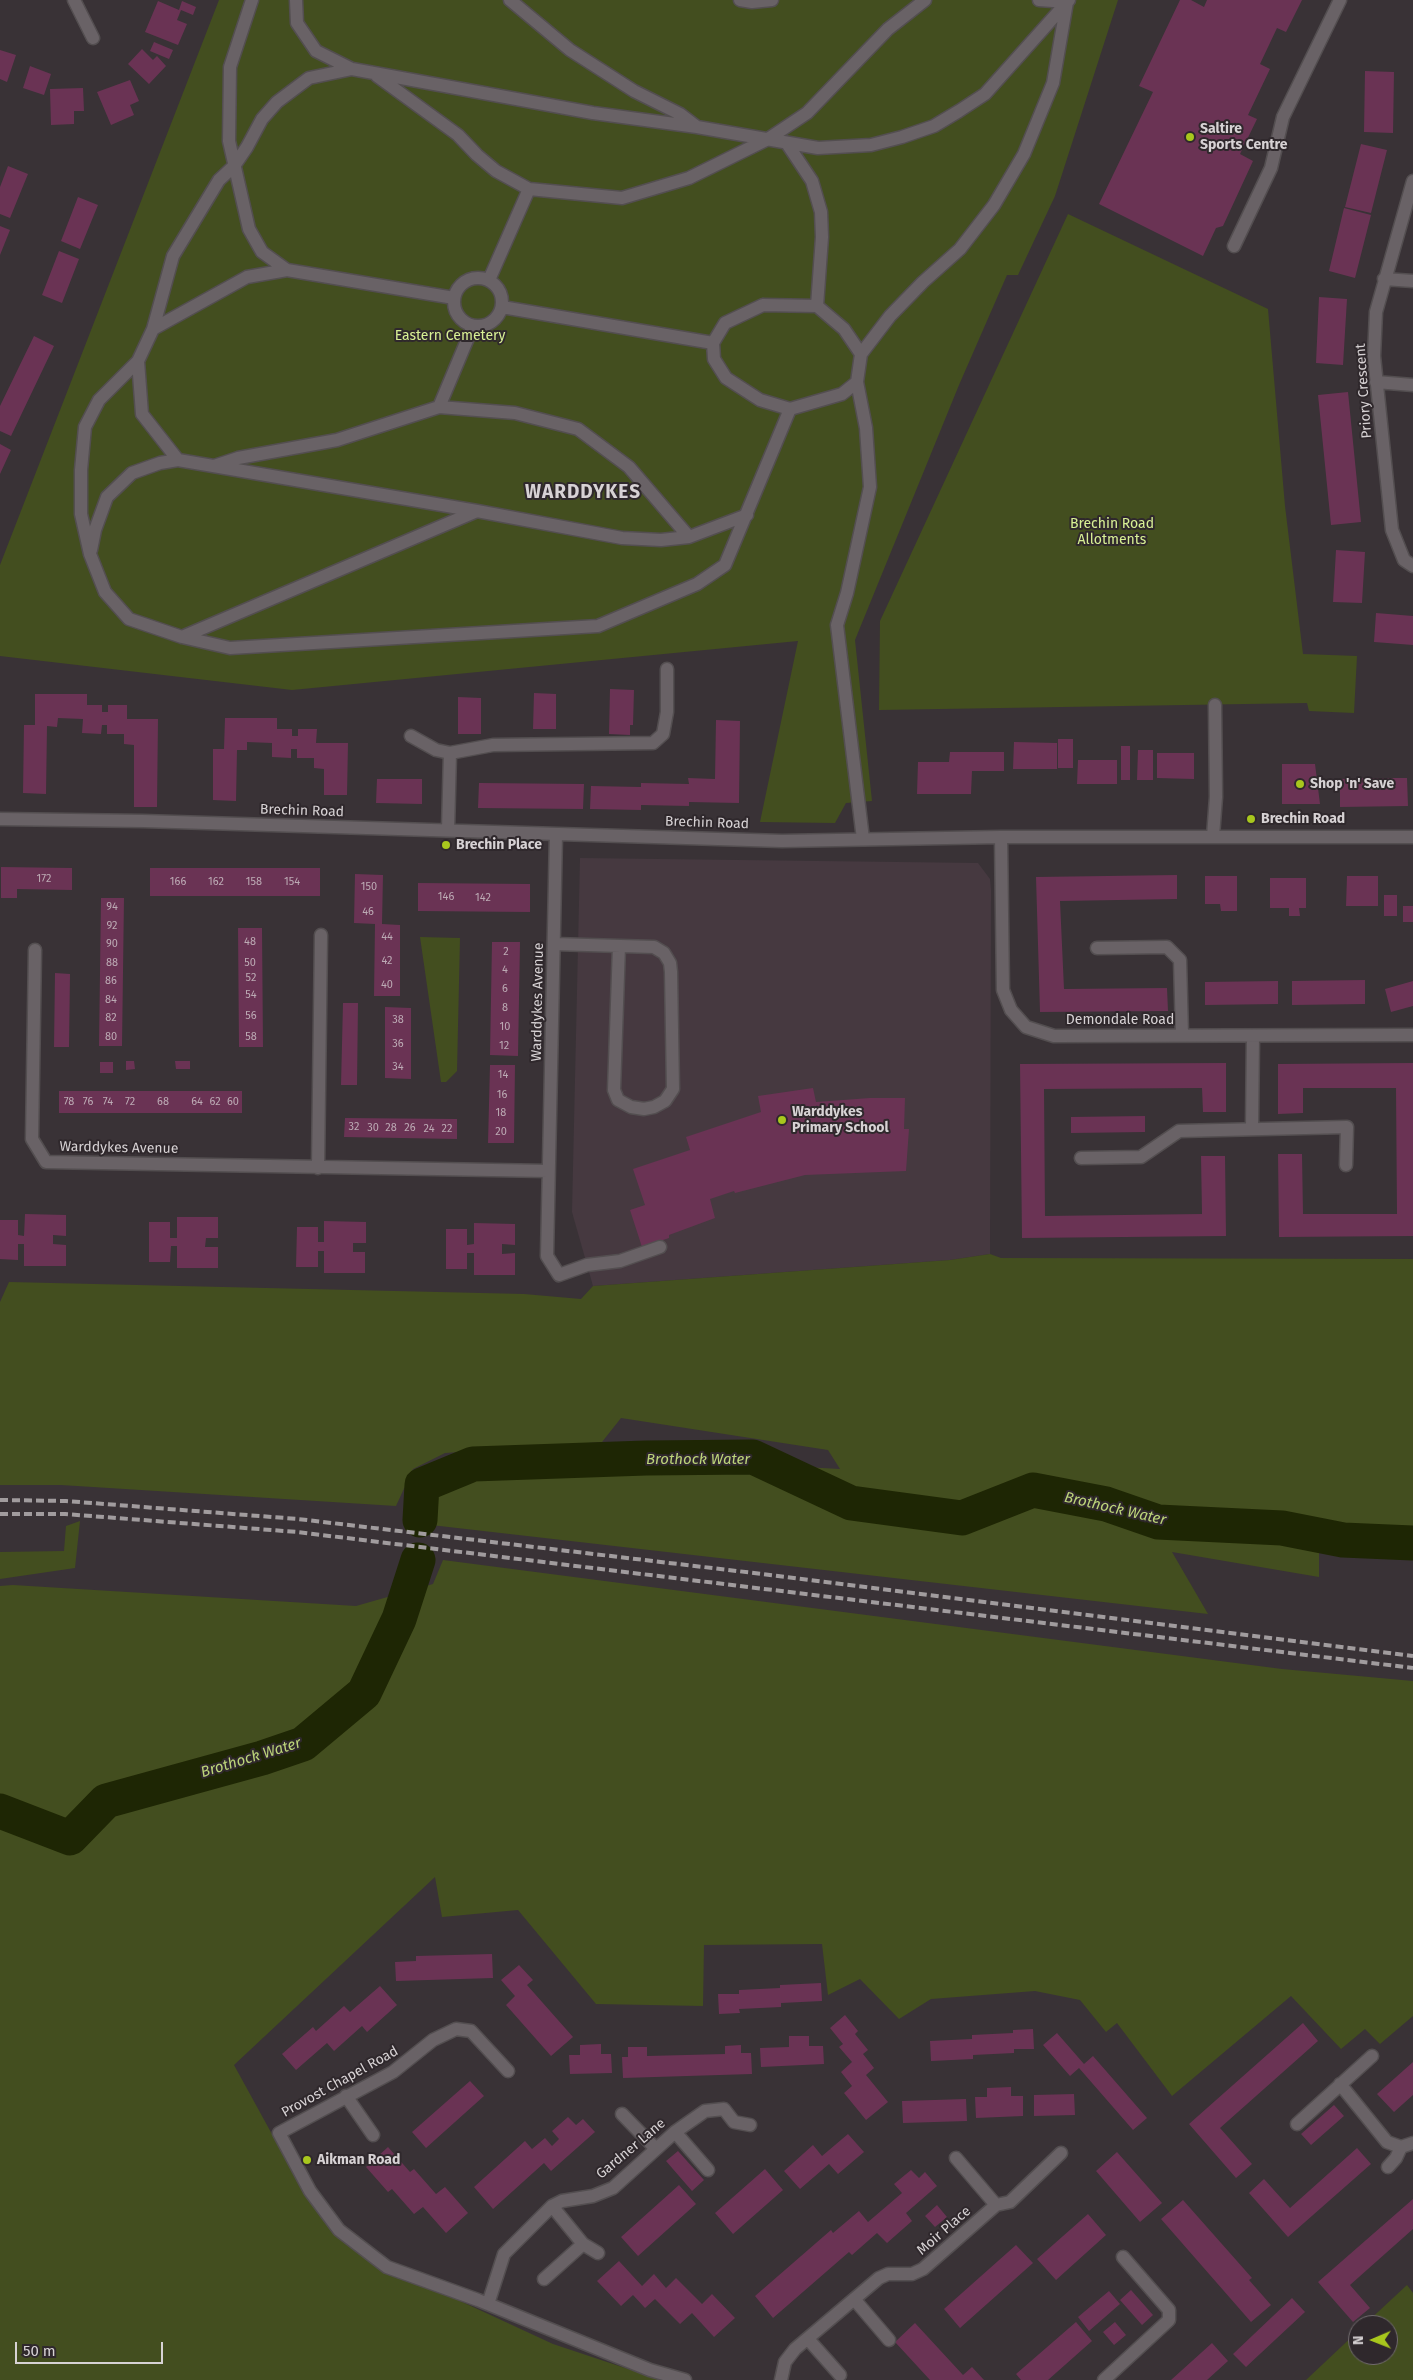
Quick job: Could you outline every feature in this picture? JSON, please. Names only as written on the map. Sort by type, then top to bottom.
[{"type":"street","points":[[74,0],[93,38]]},
{"type":"street","points":[[252,0],[230,66],[229,141],[250,229],[262,252],[287,270]]},
{"type":"street","points":[[296,0],[296,23],[316,51],[352,69],[593,113],[697,127],[768,139],[788,145],[818,148],[871,145],[934,126],[986,94],[1068,1]]},
{"type":"street","points":[[510,0],[570,50],[634,91],[680,114],[697,127]]},
{"type":"street","points":[[740,0],[752,2],[772,0]]},
{"type":"street","points":[[375,74],[458,135],[476,155],[496,171],[529,189],[622,198],[689,178],[768,139],[808,113],[888,29],[925,0]]},
{"type":"street","points":[[1039,0],[1068,1]]},
{"type":"street","points":[[1234,246],[1271,168],[1283,117],[1340,0]]},
{"type":"street","points":[[863,839],[837,625],[848,593],[870,487],[866,428],[857,382],[861,354],[890,316],[923,282],[960,249],[994,205],[1024,154],[1053,83],[1068,1]]},
{"type":"street","points":[[352,69],[309,78],[277,102],[262,119],[247,148],[234,166],[219,180],[173,256],[153,329],[138,361],[99,400],[85,427],[81,470],[81,514],[90,554],[105,592],[129,619],[182,637],[230,648],[598,626],[697,584],[725,565],[790,409]]},
{"type":"street","points":[[788,145],[812,181],[821,212],[821,257],[817,306]]},
{"type":"street","name":"Priory Crescent","points":[[1413,180],[1376,312],[1374,356],[1392,530],[1404,560],[1413,566]]},
{"type":"street","points":[[489,280],[529,189]]},
{"type":"street","points":[[153,329],[247,278],[287,270],[454,298]]},
{"type":"street","points":[[474,278],[489,280],[500,291],[502,307],[494,320],[480,326],[473,326],[460,319],[454,306],[454,298],[456,291],[467,280],[474,278]]},
{"type":"street","points":[[1384,278],[1413,281]]},
{"type":"street","points":[[857,382],[842,394],[790,409],[760,400],[726,378],[714,359],[713,343],[725,323],[763,305],[817,306],[844,329],[861,354]]},
{"type":"street","points":[[502,307],[713,343]]},
{"type":"street","points":[[440,407],[473,326]]},
{"type":"street","points":[[138,361],[142,414],[178,460]]},
{"type":"street","points":[[1376,382],[1413,385]]},
{"type":"street","points":[[213,466],[238,458],[337,440],[440,407],[515,413],[578,429],[629,467],[689,537]]},
{"type":"street","points":[[90,554],[95,530],[107,497],[132,474],[160,463],[178,460],[477,511],[622,538],[661,540],[689,537],[747,515]]},
{"type":"street","points":[[182,637],[477,511]]},
{"type":"street","points":[[411,736],[428,746],[450,753],[493,745],[653,743],[663,734],[667,712],[668,669]]},
{"type":"street","points":[[1213,836],[1216,797],[1215,705]]},
{"type":"street","points":[[448,830],[450,753]]},
{"type":"street","name":"Brechin Road","points":[[0,819],[143,821],[782,841],[1001,837],[1413,836]]},
{"type":"street","name":"Warddykes Avenue","points":[[556,834],[547,1256],[559,1275],[587,1265],[620,1261],[660,1247]]},
{"type":"street","name":"Demondale Road","points":[[1001,837],[1003,990],[1011,1010],[1026,1027],[1054,1036],[1413,1035]]},
{"type":"street","points":[[318,1168],[321,935]]},
{"type":"street","points":[[554,944],[654,947],[664,953],[670,963],[673,1088],[665,1101],[654,1107],[644,1109],[631,1107],[618,1100],[614,1090],[619,946]]},
{"type":"street","points":[[1097,948],[1166,947],[1180,960],[1182,1035]]},
{"type":"street","name":"Warddykes Avenue","points":[[35,950],[32,1139],[46,1162],[169,1162],[318,1168],[548,1171]]},
{"type":"street","points":[[1252,1128],[1253,1036]]},
{"type":"street","points":[[1081,1158],[1141,1157],[1179,1132],[1252,1128],[1347,1128],[1346,1165]]},
{"type":"street","name":"Provost Chapel Road","points":[[488,2304],[387,2267],[339,2230],[310,2191],[279,2133],[393,2072],[433,2040],[456,2029],[471,2031],[508,2071]]},
{"type":"street","points":[[1297,2124],[1372,2056]]},
{"type":"street","points":[[1340,2084],[1387,2142],[1407,2145]]},
{"type":"street","points":[[346,2096],[373,2135]]},
{"type":"street","name":"Gardner Lane","points":[[488,2304],[504,2254],[552,2206],[562,2201],[594,2196],[613,2188],[675,2132],[706,2111],[724,2109],[734,2122],[750,2125]]},
{"type":"street","points":[[622,2114],[656,2149]]},
{"type":"street","points":[[675,2132],[708,2170]]},
{"type":"street","points":[[1388,2167],[1407,2145]]},
{"type":"street","name":"Moir Place","points":[[781,2380],[785,2362],[808,2339],[879,2278],[888,2274],[912,2274],[923,2269],[996,2206],[1010,2202],[1061,2153]]},
{"type":"street","points":[[956,2158],[996,2206]]},
{"type":"street","points":[[552,2206],[583,2244],[598,2253]]},
{"type":"street","points":[[544,2279],[583,2244]]},
{"type":"street","points":[[1104,2380],[1169,2320],[1169,2310],[1123,2257]]},
{"type":"street","points":[[854,2299],[889,2340]]},
{"type":"street","points":[[488,2304],[650,2370],[685,2380]]},
{"type":"street","points":[[808,2339],[840,2375]]},
{"type":"shaded area","name":"Warddykes Primary School","points":[[580,858],[978,863],[990,879],[991,890],[990,1254],[950,1260],[593,1286],[572,1212]]},
{"type":"green space","name":"Eastern Cemetery","points":[[219,0],[1118,0],[1055,196],[1018,275],[1007,275],[959,385],[855,640],[872,801],[846,803],[835,823],[760,822],[798,641],[292,690],[0,656],[0,565]]},
{"type":"green space","name":"Brechin Road Allotments","points":[[1068,214],[1268,309],[1285,506],[1303,654],[1357,656],[1354,713],[1309,711],[1307,703],[879,710],[880,621]]},
{"type":"green space","points":[[420,937],[460,938],[457,1071],[446,1082],[441,1082]]},
{"type":"green space","points":[[990,1254],[1001,1258],[1413,1259],[1413,1559],[1319,1547],[1319,1577],[1172,1552],[1208,1614],[431,1525],[432,1490],[478,1472],[750,1464],[840,1469],[828,1450],[621,1418],[602,1442],[445,1453],[413,1469],[396,1506],[61,1485],[0,1485],[0,1302],[9,1282],[524,1294],[581,1299],[593,1286],[950,1260]]},
{"type":"green space","points":[[80,1521],[75,1568],[0,1579],[0,1552],[64,1551],[66,1526]]},
{"type":"green space","points":[[443,1560],[1282,1669],[1413,1681],[1413,2016],[1380,2044],[1365,2029],[1341,2049],[1291,1996],[1172,2096],[1117,2023],[1106,2032],[1080,2000],[1035,1991],[931,1999],[899,2019],[860,1979],[828,1995],[822,1944],[704,1945],[703,2006],[596,2004],[518,1910],[442,1917],[435,1877],[234,2065],[301,2187],[363,2256],[553,2344],[661,2380],[0,2380],[0,1586],[13,1585],[356,1606],[433,1584]]},
{"type":"green space","points":[[1407,2285],[1413,2293],[1413,2380],[1306,2380],[1348,2340],[1348,2365],[1398,2365],[1398,2315],[1375,2315]]},
{"type":"building","name":"Saltire Sports Centre","points":[[1180,0],[1191,0],[1204,7],[1207,0],[1302,0],[1286,32],[1277,28],[1260,64],[1270,69],[1248,115],[1257,119],[1240,154],[1253,161],[1223,226],[1216,228],[1203,256],[1099,204],[1153,92],[1139,86]]},
{"type":"building","points":[[158,1],[179,10],[182,1],[196,7],[193,15],[181,10],[177,20],[187,24],[178,45],[145,32]]},
{"type":"building","points":[[154,42],[173,50],[169,59],[150,51]]},
{"type":"building","points":[[142,49],[153,60],[157,56],[166,66],[149,84],[128,64]]},
{"type":"building","points":[[0,50],[16,55],[7,82],[0,79]]},
{"type":"building","points":[[30,66],[51,74],[44,95],[23,88]]},
{"type":"building","points":[[1365,71],[1394,72],[1393,133],[1364,132]]},
{"type":"building","points":[[130,80],[139,101],[130,105],[134,115],[111,125],[97,92]]},
{"type":"building","points":[[83,88],[84,111],[74,111],[74,124],[51,125],[50,89]]},
{"type":"building","points":[[1361,144],[1387,150],[1371,213],[1345,207]]},
{"type":"building","points":[[8,166],[28,174],[10,218],[0,214],[0,187]]},
{"type":"building","points":[[78,197],[98,205],[80,249],[61,241]]},
{"type":"building","points":[[1344,208],[1371,215],[1355,278],[1329,271]]},
{"type":"building","points":[[0,226],[10,230],[0,255]]},
{"type":"building","points":[[59,251],[79,259],[62,303],[42,295]]},
{"type":"building","points":[[1319,297],[1347,299],[1343,365],[1316,363]]},
{"type":"building","points":[[34,336],[54,346],[11,436],[0,431],[0,406]]},
{"type":"building","points":[[1348,392],[1361,522],[1331,525],[1318,395]]},
{"type":"building","points":[[0,444],[11,450],[0,474]]},
{"type":"building","points":[[1336,550],[1365,552],[1362,603],[1333,602]]},
{"type":"building","points":[[1376,613],[1413,616],[1413,645],[1374,642]]},
{"type":"building","points":[[610,689],[634,690],[633,725],[630,725],[630,735],[609,734]]},
{"type":"building","points":[[534,693],[556,694],[556,729],[533,729]]},
{"type":"building","points":[[35,694],[87,694],[87,705],[102,705],[102,712],[108,712],[108,705],[127,705],[127,719],[158,719],[157,807],[134,807],[134,745],[124,744],[124,734],[107,734],[107,725],[102,725],[101,734],[82,733],[83,719],[58,718],[57,727],[47,726],[46,794],[23,793],[24,725],[35,725]]},
{"type":"building","points":[[458,697],[481,698],[481,734],[458,734]]},
{"type":"building","points":[[225,718],[277,718],[277,729],[292,729],[292,736],[298,736],[298,729],[317,729],[316,743],[348,743],[347,795],[324,795],[324,769],[314,768],[314,758],[297,758],[297,749],[291,749],[291,758],[272,757],[272,743],[247,742],[247,750],[237,750],[236,801],[213,800],[213,749],[224,749]]},
{"type":"building","points":[[716,720],[740,721],[739,803],[689,802],[689,806],[641,805],[641,810],[590,809],[591,786],[641,787],[641,783],[689,784],[688,778],[715,779]]},
{"type":"building","points":[[1058,739],[1073,739],[1073,768],[1058,768]]},
{"type":"building","points":[[1014,742],[1057,743],[1057,769],[1013,769]]},
{"type":"building","points":[[1121,746],[1130,746],[1130,780],[1121,780]]},
{"type":"building","points":[[1138,750],[1153,750],[1153,780],[1137,780]]},
{"type":"building","points":[[950,752],[1004,752],[1004,771],[972,771],[971,794],[917,794],[918,762],[949,762]]},
{"type":"building","points":[[1157,753],[1194,753],[1194,779],[1157,778]]},
{"type":"building","points":[[1078,760],[1117,760],[1117,784],[1077,784]]},
{"type":"building","name":"Shop 'n' Save","points":[[1282,764],[1315,764],[1320,804],[1282,804]]},
{"type":"building","points":[[1407,778],[1408,806],[1340,807],[1340,779]]},
{"type":"building","points":[[377,779],[422,779],[422,804],[376,803]]},
{"type":"building","points":[[479,783],[584,784],[583,809],[478,808]]},
{"type":"building","points":[[1,867],[72,868],[72,890],[17,889],[17,898],[1,898]]},
{"type":"building","points":[[150,868],[320,868],[320,896],[150,896]]},
{"type":"building","points":[[355,874],[383,875],[382,924],[400,925],[400,996],[374,996],[375,924],[354,923]]},
{"type":"building","points":[[1177,875],[1177,899],[1060,901],[1064,989],[1167,988],[1168,1011],[1040,1012],[1036,877]]},
{"type":"building","points":[[1205,876],[1237,876],[1237,911],[1221,911],[1220,904],[1205,904]]},
{"type":"building","points":[[1347,876],[1378,876],[1378,906],[1346,906]]},
{"type":"building","points":[[1270,878],[1306,878],[1306,908],[1299,908],[1300,916],[1289,916],[1289,908],[1270,908]]},
{"type":"building","points":[[418,883],[530,884],[530,912],[418,911]]},
{"type":"building","points":[[1384,895],[1397,895],[1397,916],[1384,916]]},
{"type":"building","points":[[101,898],[124,898],[122,1046],[99,1046]]},
{"type":"building","points":[[1403,906],[1413,906],[1413,922],[1403,922]]},
{"type":"building","points":[[238,928],[262,928],[263,1047],[239,1047]]},
{"type":"building","points":[[492,942],[520,942],[518,1056],[490,1055]]},
{"type":"building","points":[[55,973],[70,974],[69,1047],[54,1047]]},
{"type":"building","points":[[1365,980],[1365,1004],[1292,1005],[1292,981]]},
{"type":"building","points":[[1278,981],[1278,1004],[1205,1005],[1205,982]]},
{"type":"building","points":[[1413,981],[1413,1006],[1391,1012],[1385,989]]},
{"type":"building","points":[[343,1003],[358,1003],[357,1085],[341,1085]]},
{"type":"building","points":[[385,1007],[411,1008],[411,1079],[385,1078]]},
{"type":"building","points":[[126,1061],[134,1061],[135,1069],[126,1070]]},
{"type":"building","points":[[175,1061],[190,1061],[190,1069],[176,1069]]},
{"type":"building","points":[[100,1062],[113,1062],[113,1073],[100,1073]]},
{"type":"building","points":[[1226,1063],[1226,1112],[1203,1112],[1202,1088],[1044,1089],[1045,1216],[1202,1214],[1201,1156],[1225,1156],[1226,1236],[1022,1238],[1020,1064]]},
{"type":"building","points":[[1413,1063],[1413,1236],[1279,1237],[1278,1154],[1302,1154],[1303,1214],[1397,1214],[1396,1088],[1303,1088],[1303,1113],[1278,1114],[1278,1064]]},
{"type":"building","points":[[490,1065],[515,1065],[514,1143],[488,1143]]},
{"type":"building","points":[[813,1088],[816,1102],[870,1098],[905,1098],[904,1129],[909,1129],[906,1171],[805,1175],[735,1193],[734,1191],[710,1199],[715,1218],[669,1235],[669,1238],[642,1247],[630,1210],[645,1205],[633,1169],[690,1150],[686,1137],[761,1112],[758,1096]]},
{"type":"building","points":[[59,1091],[242,1091],[242,1113],[59,1113]]},
{"type":"building","points":[[1145,1116],[1145,1132],[1071,1133],[1071,1117]]},
{"type":"building","points":[[345,1118],[457,1119],[457,1139],[344,1137]]},
{"type":"building","points":[[25,1214],[66,1215],[66,1236],[53,1235],[53,1244],[66,1245],[66,1266],[24,1266],[24,1244],[18,1244],[18,1260],[0,1259],[0,1220],[18,1220],[18,1235],[24,1236]]},
{"type":"building","points":[[177,1217],[218,1217],[218,1238],[206,1238],[205,1247],[218,1247],[218,1268],[177,1268],[177,1246],[171,1246],[170,1262],[149,1262],[149,1222],[170,1222],[170,1238],[177,1238]]},
{"type":"building","points":[[324,1221],[366,1222],[366,1243],[353,1243],[353,1252],[365,1252],[365,1273],[324,1273],[324,1251],[318,1251],[318,1267],[296,1267],[297,1227],[318,1227],[318,1242],[324,1242]]},
{"type":"building","points":[[474,1223],[515,1224],[515,1245],[502,1244],[502,1254],[515,1253],[515,1275],[474,1275],[474,1253],[467,1253],[467,1269],[446,1269],[446,1229],[467,1229],[467,1245],[474,1244]]},
{"type":"building","points":[[492,1954],[493,1978],[396,1981],[395,1962],[416,1961],[416,1956]]},
{"type":"building","points":[[519,1965],[533,1980],[527,1985],[573,2037],[551,2056],[506,2005],[515,1996],[501,1980]]},
{"type":"building","points":[[821,1983],[822,2001],[781,2003],[781,2007],[739,2009],[740,2013],[719,2014],[718,1994],[739,1994],[739,1990],[780,1988],[780,1985]]},
{"type":"building","points":[[380,1986],[397,2005],[367,2032],[362,2026],[334,2051],[327,2043],[296,2070],[282,2054],[313,2027],[316,2031],[344,2006],[350,2012]]},
{"type":"building","points":[[845,2015],[858,2031],[855,2034],[868,2050],[863,2054],[874,2068],[866,2075],[888,2102],[866,2120],[844,2093],[852,2086],[841,2072],[852,2062],[839,2047],[843,2044],[830,2028]]},
{"type":"building","points":[[1303,2023],[1318,2041],[1220,2128],[1252,2164],[1236,2178],[1189,2124]]},
{"type":"building","points":[[1033,2029],[1034,2049],[1014,2049],[1014,2053],[973,2055],[973,2059],[931,2061],[930,2041],[972,2039],[972,2035],[1013,2033],[1013,2030]]},
{"type":"building","points":[[1057,2033],[1084,2064],[1093,2056],[1147,2118],[1133,2130],[1079,2068],[1070,2076],[1043,2045]]},
{"type":"building","points":[[789,2036],[809,2036],[809,2046],[823,2046],[824,2064],[761,2067],[760,2048],[789,2047]]},
{"type":"building","points":[[601,2044],[601,2054],[611,2054],[612,2073],[570,2074],[569,2055],[580,2055],[580,2045]]},
{"type":"building","points":[[741,2045],[741,2053],[751,2053],[752,2074],[623,2078],[622,2057],[628,2057],[628,2047],[647,2047],[647,2056],[725,2054],[725,2046]]},
{"type":"building","points":[[1413,2062],[1413,2095],[1394,2112],[1377,2094]]},
{"type":"building","points":[[470,2081],[484,2096],[426,2148],[412,2132]]},
{"type":"building","points":[[1011,2087],[1011,2096],[1023,2096],[1023,2116],[976,2118],[975,2097],[987,2097],[987,2088]]},
{"type":"building","points":[[1074,2094],[1075,2115],[1034,2116],[1034,2095]]},
{"type":"building","points":[[966,2099],[967,2121],[903,2123],[902,2101]]},
{"type":"building","points":[[1334,2105],[1344,2116],[1311,2145],[1301,2134]]},
{"type":"building","points":[[568,2117],[576,2125],[583,2119],[595,2132],[551,2171],[544,2163],[493,2209],[474,2187],[525,2141],[532,2149],[545,2138],[552,2146],[559,2139],[552,2131]]},
{"type":"building","points":[[848,2134],[864,2152],[838,2174],[829,2164],[800,2189],[784,2171],[813,2145],[822,2156]]},
{"type":"building","points":[[388,2147],[410,2172],[414,2169],[436,2194],[445,2187],[468,2213],[446,2233],[423,2207],[414,2214],[392,2189],[388,2192],[366,2167]]},
{"type":"building","points":[[1357,2148],[1371,2164],[1288,2237],[1249,2193],[1264,2179],[1290,2208]]},
{"type":"building","points":[[678,2151],[704,2180],[692,2191],[666,2161]]},
{"type":"building","points":[[1117,2152],[1162,2203],[1140,2222],[1096,2171]]},
{"type":"building","points":[[765,2169],[783,2190],[733,2234],[715,2213]]},
{"type":"building","points":[[911,2170],[919,2178],[925,2172],[937,2186],[906,2213],[912,2221],[887,2243],[877,2233],[852,2255],[849,2252],[773,2318],[755,2296],[831,2230],[833,2233],[859,2211],[868,2222],[902,2193],[894,2184]]},
{"type":"building","points":[[679,2185],[696,2204],[638,2256],[621,2237]]},
{"type":"building","points":[[1413,2199],[1413,2229],[1350,2285],[1370,2308],[1362,2315],[1348,2316],[1318,2282]]},
{"type":"building","points":[[1183,2200],[1252,2278],[1249,2280],[1271,2305],[1251,2322],[1161,2219]]},
{"type":"building","points":[[937,2205],[947,2217],[935,2227],[925,2216]]},
{"type":"building","points":[[1088,2214],[1106,2235],[1056,2280],[1037,2259]]},
{"type":"building","points":[[1016,2245],[1033,2263],[960,2328],[944,2309]]},
{"type":"building","points":[[619,2261],[642,2286],[654,2274],[666,2288],[676,2278],[702,2304],[712,2294],[735,2318],[714,2337],[692,2313],[680,2324],[655,2299],[645,2308],[633,2295],[621,2306],[597,2281]]},
{"type":"building","points":[[1131,2290],[1153,2315],[1142,2325],[1120,2300]]},
{"type":"building","points":[[1109,2291],[1120,2304],[1089,2331],[1078,2317]]},
{"type":"building","points":[[1292,2298],[1305,2312],[1246,2367],[1233,2354]]},
{"type":"building","points":[[1076,2322],[1092,2341],[1048,2380],[1021,2380],[1016,2374]]},
{"type":"building","points":[[1115,2322],[1126,2335],[1114,2345],[1103,2332]]},
{"type":"building","points":[[915,2323],[963,2375],[972,2367],[984,2380],[930,2380],[895,2342]]},
{"type":"building","points":[[1212,2343],[1228,2361],[1207,2380],[1171,2380]]},
{"type":"waterway","name":"Brothock Water","points":[[420,1520],[422,1485],[473,1464],[646,1458],[753,1457],[851,1503],[962,1518],[1033,1490],[1106,1504],[1158,1522],[1282,1528],[1343,1540],[1413,1543]]},
{"type":"waterway","name":"Brothock Water","points":[[0,1811],[70,1838],[106,1801],[262,1758],[303,1744],[364,1693],[399,1619],[418,1560]]},
{"type":"railway","points":[[0,1500],[66,1501],[298,1519],[754,1573],[1413,1656]]},
{"type":"railway","points":[[0,1514],[65,1514],[297,1532],[1413,1668]]},
{"type":"place","name":"Saltire Sports Centre","points":[[1190,137]]},
{"type":"place","name":"Shop 'n' Save","points":[[1300,784]]},
{"type":"place","name":"Brechin Road","points":[[1251,819]]},
{"type":"place","name":"Brechin Place","points":[[446,845]]},
{"type":"place","name":"Warddykes Primary School","points":[[782,1120]]},
{"type":"place","name":"Aikman Road","points":[[307,2160]]},
{"type":"district","name":"WARDDYKES","points":[[583,493]]}]
